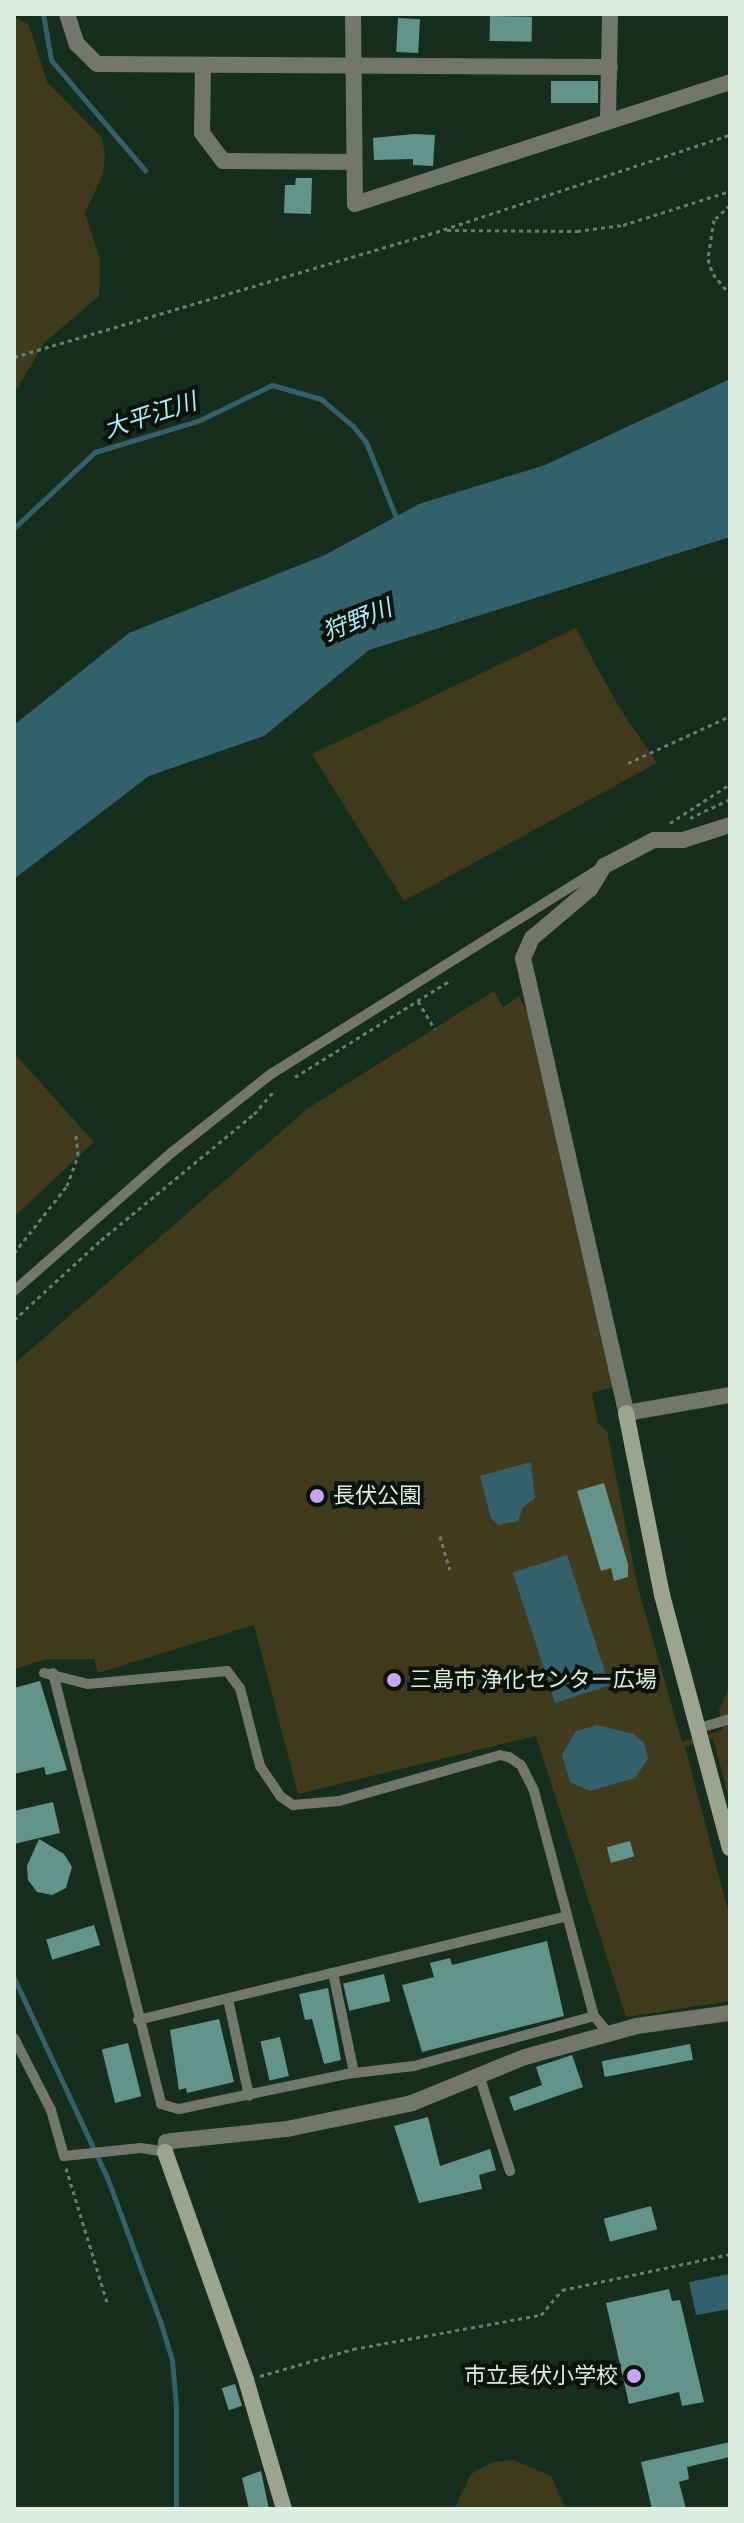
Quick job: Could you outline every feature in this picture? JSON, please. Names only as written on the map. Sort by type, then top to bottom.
[{"type":"street","points":[[67,14],[77,44],[97,64],[610,67]]},
{"type":"street","points":[[353,14],[351,162],[355,204],[730,82]]},
{"type":"street","points":[[608,120],[610,14]]},
{"type":"street","points":[[203,65],[202,133],[223,161],[351,162]]},
{"type":"street","points":[[730,825],[683,840],[654,840],[604,866],[590,889],[532,938],[523,958],[626,1413],[662,1595],[730,1848]]},
{"type":"street","points":[[626,1413],[730,1395]]},
{"type":"street","points":[[284,2509],[246,2380],[165,2152],[166,2142],[287,2129],[412,2103],[479,2075],[609,2034],[730,2013]]},
{"type":"lane","points":[[14,1291],[246,1094],[408,984],[604,866]]},
{"type":"lane","points":[[594,2016],[414,2066],[354,2073],[179,2109],[161,2104],[49,1673],[88,1684],[227,1671],[240,1688],[260,1766],[280,1796],[293,1805],[339,1801],[500,1755],[509,1757],[521,1765],[534,1791],[594,2016],[609,2034]]},
{"type":"lane","points":[[699,1728],[730,1719]]},
{"type":"lane","points":[[138,2020],[567,1916]]},
{"type":"lane","points":[[333,1973],[354,2073]]},
{"type":"lane","points":[[228,1999],[249,2096]]},
{"type":"lane","points":[[14,2038],[51,2110],[69,2156],[127,2149],[165,2152]]},
{"type":"lane","points":[[479,2075],[510,2171]]},
{"type":"path","points":[[14,357],[443,230],[730,135]]},
{"type":"path","points":[[443,230],[592,229],[623,225],[730,191]]},
{"type":"path","points":[[730,205],[714,220],[708,259],[713,274],[730,294]]},
{"type":"path","points":[[628,763],[730,716]]},
{"type":"path","points":[[654,840],[678,815],[730,784]]},
{"type":"path","points":[[291,1080],[454,978]]},
{"type":"path","points":[[408,984],[435,1029]]},
{"type":"path","points":[[14,1320],[283,1085]]},
{"type":"path","points":[[14,1253],[67,1186],[78,1155],[76,1135]]},
{"type":"path","points":[[440,1536],[450,1570]]},
{"type":"path","points":[[69,2156],[107,2302]]},
{"type":"path","points":[[246,2380],[353,2349],[541,2315],[562,2290],[730,2254]]},
{"type":"shaded area","points":[[14,17],[29,25],[47,82],[102,138],[105,155],[103,174],[85,213],[100,260],[99,296],[44,343],[14,394]]},
{"type":"shaded area","points":[[576,628],[617,704],[657,763],[404,901],[312,754]]},
{"type":"shaded area","name":"長伏公園","points":[[494,991],[503,1007],[519,996],[527,1012],[613,1387],[592,1393],[598,1424],[607,1431],[638,1588],[682,1742],[723,1730],[719,1710],[730,1685],[730,1802],[713,1738],[685,1747],[730,1918],[730,2001],[626,2017],[536,1736],[298,1794],[254,1625],[98,1673],[94,1659],[48,1659],[14,1669],[14,1364],[307,1109]]},
{"type":"shaded area","points":[[14,1053],[94,1142],[14,1217]]},
{"type":"shaded area","points":[[513,2460],[551,2476],[566,2509],[454,2509],[471,2474],[492,2462]]},
{"type":"water","name":"狩野川","points":[[730,379],[730,537],[369,650],[264,736],[149,776],[14,879],[14,725],[129,633],[325,555],[419,504],[545,465]]},
{"type":"water","points":[[531,1462],[535,1498],[523,1507],[518,1521],[498,1525],[491,1518],[480,1476]]},
{"type":"water","points":[[567,1555],[609,1685],[555,1703],[513,1573]]},
{"type":"water","points":[[597,1725],[634,1734],[644,1743],[648,1759],[635,1778],[590,1791],[570,1782],[562,1755],[576,1731]]},
{"type":"water","points":[[730,2274],[730,2309],[696,2315],[689,2282]]},
{"type":"building","points":[[490,16],[532,17],[532,42],[490,41]]},
{"type":"building","points":[[398,18],[420,19],[418,53],[396,52]]},
{"type":"building","points":[[551,81],[598,81],[598,103],[551,103]]},
{"type":"building","points":[[435,135],[433,166],[413,165],[413,159],[374,160],[373,138]]},
{"type":"building","points":[[296,178],[312,178],[311,214],[284,213],[285,185],[295,185]]},
{"type":"building","points":[[604,1483],[628,1564],[628,1577],[614,1581],[611,1568],[601,1571],[577,1491]]},
{"type":"building","points":[[40,1681],[67,1770],[46,1775],[44,1767],[14,1774],[14,1688]]},
{"type":"building","points":[[53,1802],[60,1833],[14,1844],[14,1811]]},
{"type":"building","points":[[39,1839],[64,1854],[72,1867],[66,1888],[52,1895],[37,1892],[28,1880],[27,1866]]},
{"type":"building","points":[[630,1841],[634,1856],[611,1863],[607,1847]]},
{"type":"building","points":[[94,1925],[100,1945],[52,1960],[46,1940]]},
{"type":"building","points":[[547,1941],[564,2016],[422,2052],[402,1985],[434,1977],[430,1963],[450,1958],[452,1965]]},
{"type":"building","points":[[384,1974],[390,2001],[349,2011],[343,1983]]},
{"type":"building","points":[[328,1988],[341,2060],[324,2064],[312,2019],[305,2020],[299,1994]]},
{"type":"building","points":[[219,2019],[234,2082],[187,2093],[186,2088],[179,2090],[170,2030]]},
{"type":"building","points":[[280,2037],[289,2076],[270,2080],[261,2041]]},
{"type":"building","points":[[128,2043],[141,2096],[115,2103],[102,2050]]},
{"type":"building","points":[[690,2044],[693,2060],[605,2077],[602,2061]]},
{"type":"building","points":[[572,2055],[583,2087],[514,2111],[509,2097],[542,2085],[536,2067]]},
{"type":"building","points":[[428,2117],[440,2166],[490,2149],[496,2170],[479,2175],[482,2189],[419,2203],[394,2126]]},
{"type":"building","points":[[651,2206],[657,2229],[610,2242],[604,2219]]},
{"type":"building","points":[[669,2289],[672,2301],[680,2300],[704,2402],[682,2406],[679,2392],[629,2404],[606,2303]]},
{"type":"building","points":[[235,2384],[242,2406],[229,2410],[222,2388]]},
{"type":"building","points":[[730,2442],[730,2457],[687,2467],[689,2479],[679,2482],[686,2509],[652,2509],[641,2462]]},
{"type":"building","points":[[261,2471],[269,2509],[249,2509],[242,2478]]},
{"type":"waterway","points":[[43,14],[51,60],[145,170]]},
{"type":"waterway","name":"大平江川","points":[[14,528],[95,452],[200,420],[272,385],[321,399],[353,426],[366,442],[397,520]]},
{"type":"waterway","points":[[14,1978],[107,2177],[172,2360],[176,2406],[176,2509]]},
{"type":"place","name":"長伏公園","points":[[317,1496]]},
{"type":"place","name":"三島市 浄化センター広場","points":[[394,1680]]},
{"type":"place","name":"市立長伏小学校","points":[[634,2376]]}]
